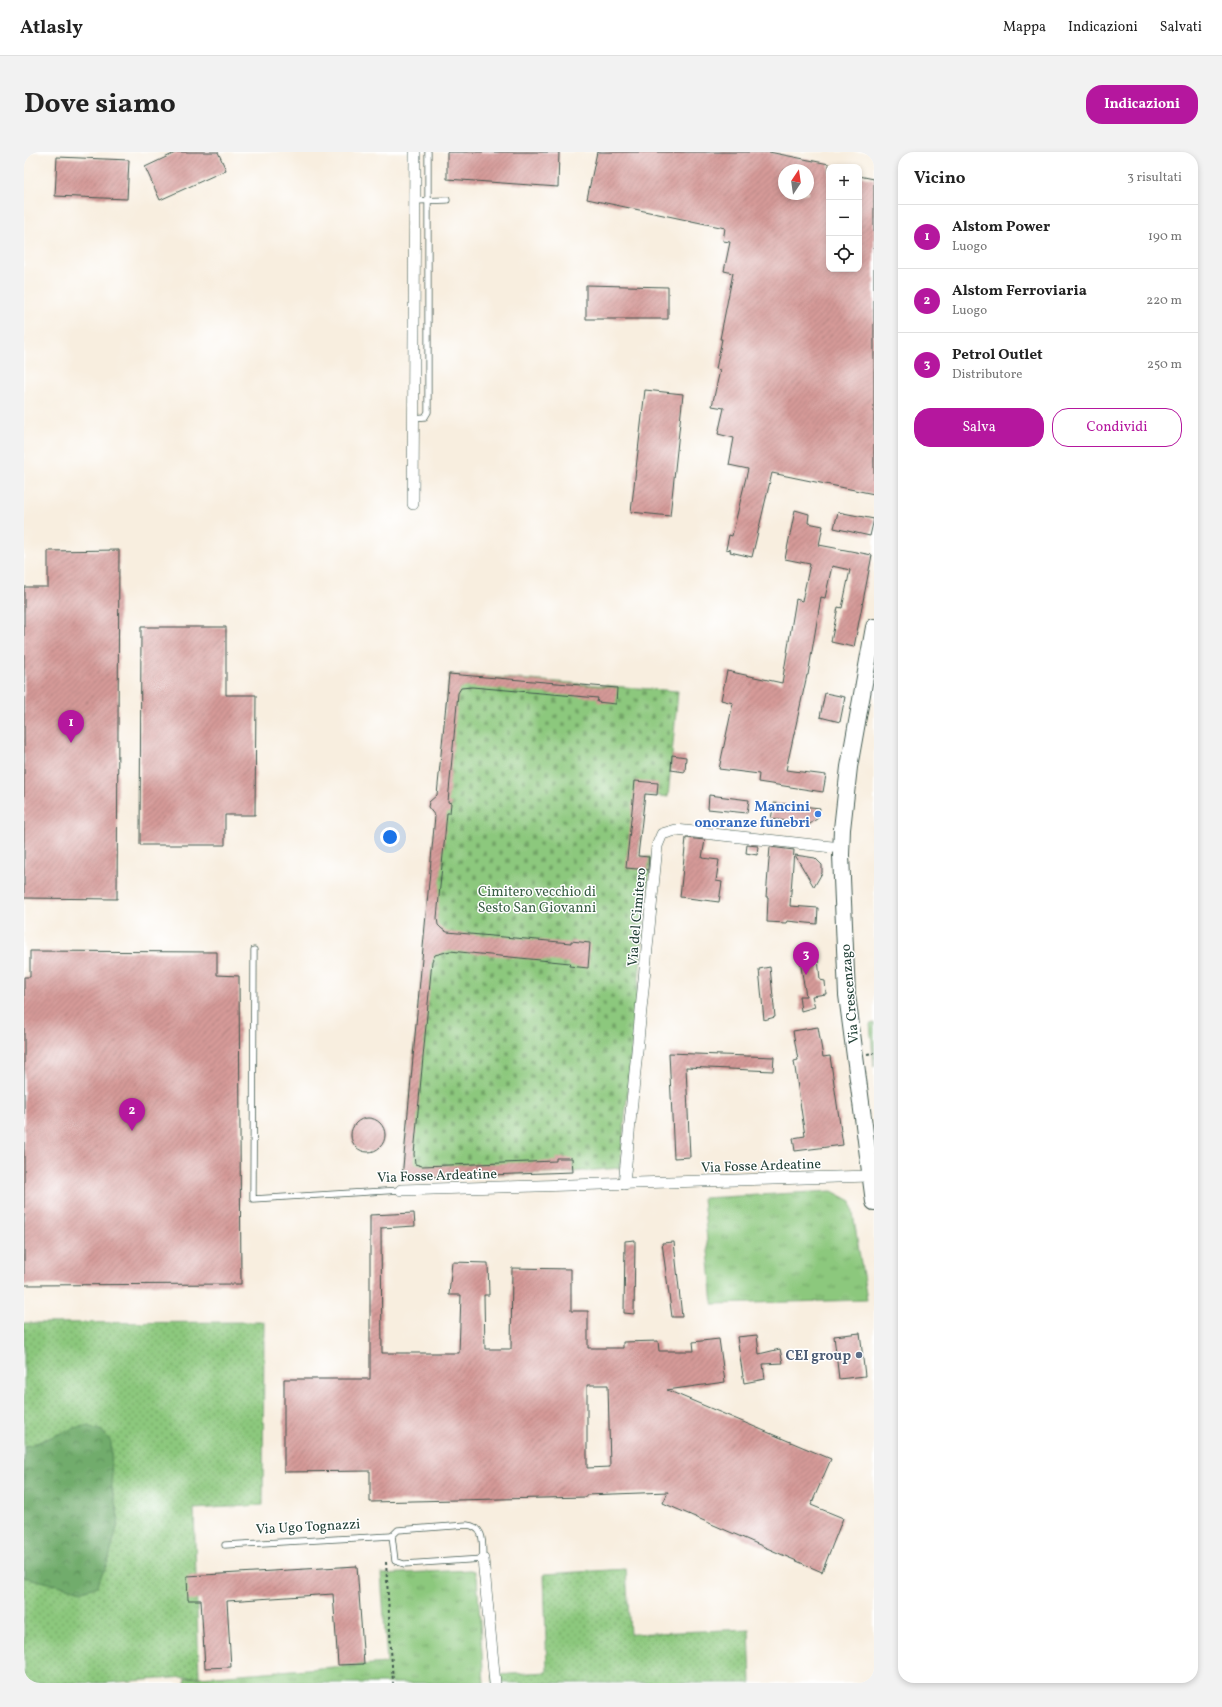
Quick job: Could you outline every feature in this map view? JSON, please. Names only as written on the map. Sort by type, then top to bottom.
[{"type":"street","points":[[413,504],[415,152]]},
{"type":"street","name":"Via Crescenzago","points":[[874,627],[847,785],[841,848],[846,987],[874,1202]]},
{"type":"street","name":"Via del Cimitero","points":[[624,1184],[657,846],[662,834],[676,830],[841,848]]},
{"type":"street","name":"Via Fosse Ardeatine","points":[[401,1190],[870,1176]]},
{"type":"street","name":"Via Ugo Tognazzi","points":[[483,1559],[494,1683]]},
{"type":"lane","points":[[413,418],[425,417],[428,412],[428,152]]},
{"type":"lane","points":[[414,201],[447,200]]},
{"type":"lane","name":"Via Fosse Ardeatine","points":[[254,950],[253,1199],[401,1190]]},
{"type":"lane","name":"Via Ugo Tognazzi","points":[[225,1545],[392,1536],[395,1531],[401,1529],[472,1526],[481,1531],[483,1559]]},
{"type":"lane","points":[[392,1536],[395,1561],[404,1564],[483,1559]]},
{"type":"path","points":[[393,1683],[386,1562],[395,1561]]},
{"type":"green space","name":"Cimitero vecchio di Sesto San Giovanni","points":[[449,674],[678,691],[668,797],[645,794],[638,856],[651,857],[620,1168],[573,1172],[402,1178]]},
{"type":"green space","points":[[874,1023],[874,1067],[870,1024]]},
{"type":"green space","points":[[832,1191],[851,1201],[867,1300],[713,1304],[703,1198]]},
{"type":"green space","points":[[264,1322],[263,1505],[194,1509],[199,1676],[105,1683],[24,1683],[24,1323]]},
{"type":"green space","points":[[88,1426],[102,1431],[111,1442],[112,1489],[119,1520],[108,1562],[96,1587],[82,1591],[24,1577],[24,1446],[31,1445],[74,1428]]},
{"type":"green space","points":[[626,1569],[630,1634],[749,1629],[751,1683],[493,1683],[493,1675],[547,1672],[544,1574]]},
{"type":"green space","points":[[475,1571],[477,1576],[484,1683],[185,1683],[186,1678],[387,1663],[381,1574]]},
{"type":"building","points":[[177,152],[218,152],[226,170],[160,200],[145,167]]},
{"type":"building","points":[[447,152],[559,152],[558,187],[447,179]]},
{"type":"building","points":[[597,152],[769,152],[829,164],[826,164],[826,272],[862,272],[862,177],[874,179],[874,494],[772,473],[752,557],[730,552],[731,550],[726,549],[729,535],[732,536],[748,469],[729,465],[734,438],[718,434],[724,408],[712,406],[720,370],[716,369],[722,339],[720,339],[733,273],[724,271],[730,242],[723,241],[725,228],[587,199]]},
{"type":"building","points":[[57,157],[129,160],[127,199],[55,196]]},
{"type":"building","points":[[586,285],[668,287],[668,319],[586,319]]},
{"type":"building","points":[[645,390],[683,394],[670,516],[631,512]]},
{"type":"building","points":[[795,510],[809,514],[808,523],[823,526],[819,545],[872,555],[854,647],[831,642],[838,607],[842,608],[850,570],[832,566],[825,598],[821,597],[808,675],[786,770],[826,775],[823,792],[758,782],[759,774],[719,769],[733,703],[721,700],[727,671],[782,683],[796,599],[802,601],[810,564],[785,559]]},
{"type":"building","points":[[838,512],[874,519],[870,536],[834,528]]},
{"type":"building","points":[[119,550],[117,899],[24,898],[24,587],[48,587],[48,551]]},
{"type":"building","points":[[141,627],[226,627],[226,695],[256,695],[255,815],[225,815],[225,845],[140,845]]},
{"type":"building","points":[[449,674],[617,688],[616,704],[597,702],[598,698],[472,687],[461,688],[458,693],[448,802],[451,803],[450,813],[447,813],[437,918],[438,925],[447,932],[571,943],[571,941],[590,943],[588,968],[569,966],[570,963],[450,951],[435,955],[432,961],[414,1154],[415,1164],[422,1166],[556,1161],[556,1158],[572,1158],[573,1172],[402,1178],[435,816],[428,807],[429,802],[437,795]]},
{"type":"building","points":[[825,693],[845,697],[840,722],[820,717]]},
{"type":"building","points":[[672,755],[686,757],[685,772],[671,770]]},
{"type":"building","points":[[635,781],[658,783],[657,795],[645,794],[638,856],[649,857],[648,870],[626,868]]},
{"type":"building","points":[[709,795],[749,800],[747,813],[708,809]]},
{"type":"building","points":[[774,803],[820,808],[818,818],[810,824],[771,819]]},
{"type":"building","points":[[686,838],[705,840],[702,858],[719,860],[716,881],[722,882],[719,902],[680,897]]},
{"type":"building","points":[[747,845],[758,846],[757,855],[746,853]]},
{"type":"building","points":[[770,847],[794,850],[790,906],[818,908],[817,924],[787,921],[786,923],[767,922],[768,897],[766,897]]},
{"type":"building","points":[[795,855],[815,858],[822,865],[822,873],[814,887]]},
{"type":"building","points":[[30,951],[217,952],[217,975],[239,976],[241,1284],[24,1285],[24,977],[30,977]]},
{"type":"building","points":[[818,958],[820,980],[825,981],[826,994],[812,996],[815,1007],[801,1011],[799,996],[806,996],[800,961]]},
{"type":"building","points":[[770,967],[775,1017],[764,1020],[759,969]]},
{"type":"building","points":[[818,1027],[823,1057],[830,1056],[843,1145],[795,1151],[793,1138],[805,1136],[794,1061],[798,1060],[793,1031]]},
{"type":"building","points":[[669,1053],[774,1057],[773,1071],[686,1067],[690,1157],[674,1158]]},
{"type":"building","points":[[365,1118],[371,1118],[375,1119],[382,1125],[385,1135],[384,1142],[378,1149],[371,1152],[365,1152],[361,1151],[354,1145],[351,1138],[351,1132],[352,1128],[358,1121]]},
{"type":"building","points":[[414,1213],[415,1226],[381,1228],[382,1353],[459,1353],[461,1295],[449,1295],[452,1262],[488,1263],[489,1295],[484,1295],[485,1349],[511,1349],[512,1268],[571,1269],[571,1311],[588,1311],[588,1348],[623,1348],[623,1342],[658,1341],[659,1351],[694,1351],[693,1342],[719,1339],[725,1382],[667,1390],[831,1459],[811,1505],[843,1518],[822,1572],[663,1503],[668,1492],[586,1495],[586,1497],[370,1502],[370,1471],[284,1472],[284,1379],[370,1379],[370,1215]],"holes":[[[587,1385],[608,1385],[610,1467],[587,1468]]]},
{"type":"building","points":[[635,1240],[634,1314],[624,1313],[625,1241]]},
{"type":"building","points":[[674,1242],[682,1317],[672,1317],[662,1243]]},
{"type":"building","points":[[860,1333],[865,1376],[839,1379],[834,1336]]},
{"type":"building","points":[[757,1335],[759,1354],[780,1349],[783,1363],[763,1364],[765,1379],[744,1383],[737,1337]]},
{"type":"building","points":[[357,1566],[364,1664],[338,1665],[333,1594],[227,1601],[231,1667],[205,1668],[201,1600],[188,1600],[187,1576]]},
{"type":"place","name":"Alstom Power","points":[[71,743]]},
{"type":"place","name":"Mancini onoranze funebri","points":[[818,814]]},
{"type":"place","name":"Petrol Outlet","points":[[806,975]]},
{"type":"place","name":"Alstom Ferroviaria","points":[[132,1131]]},
{"type":"place","name":"CEI group","points":[[859,1355]]}]
